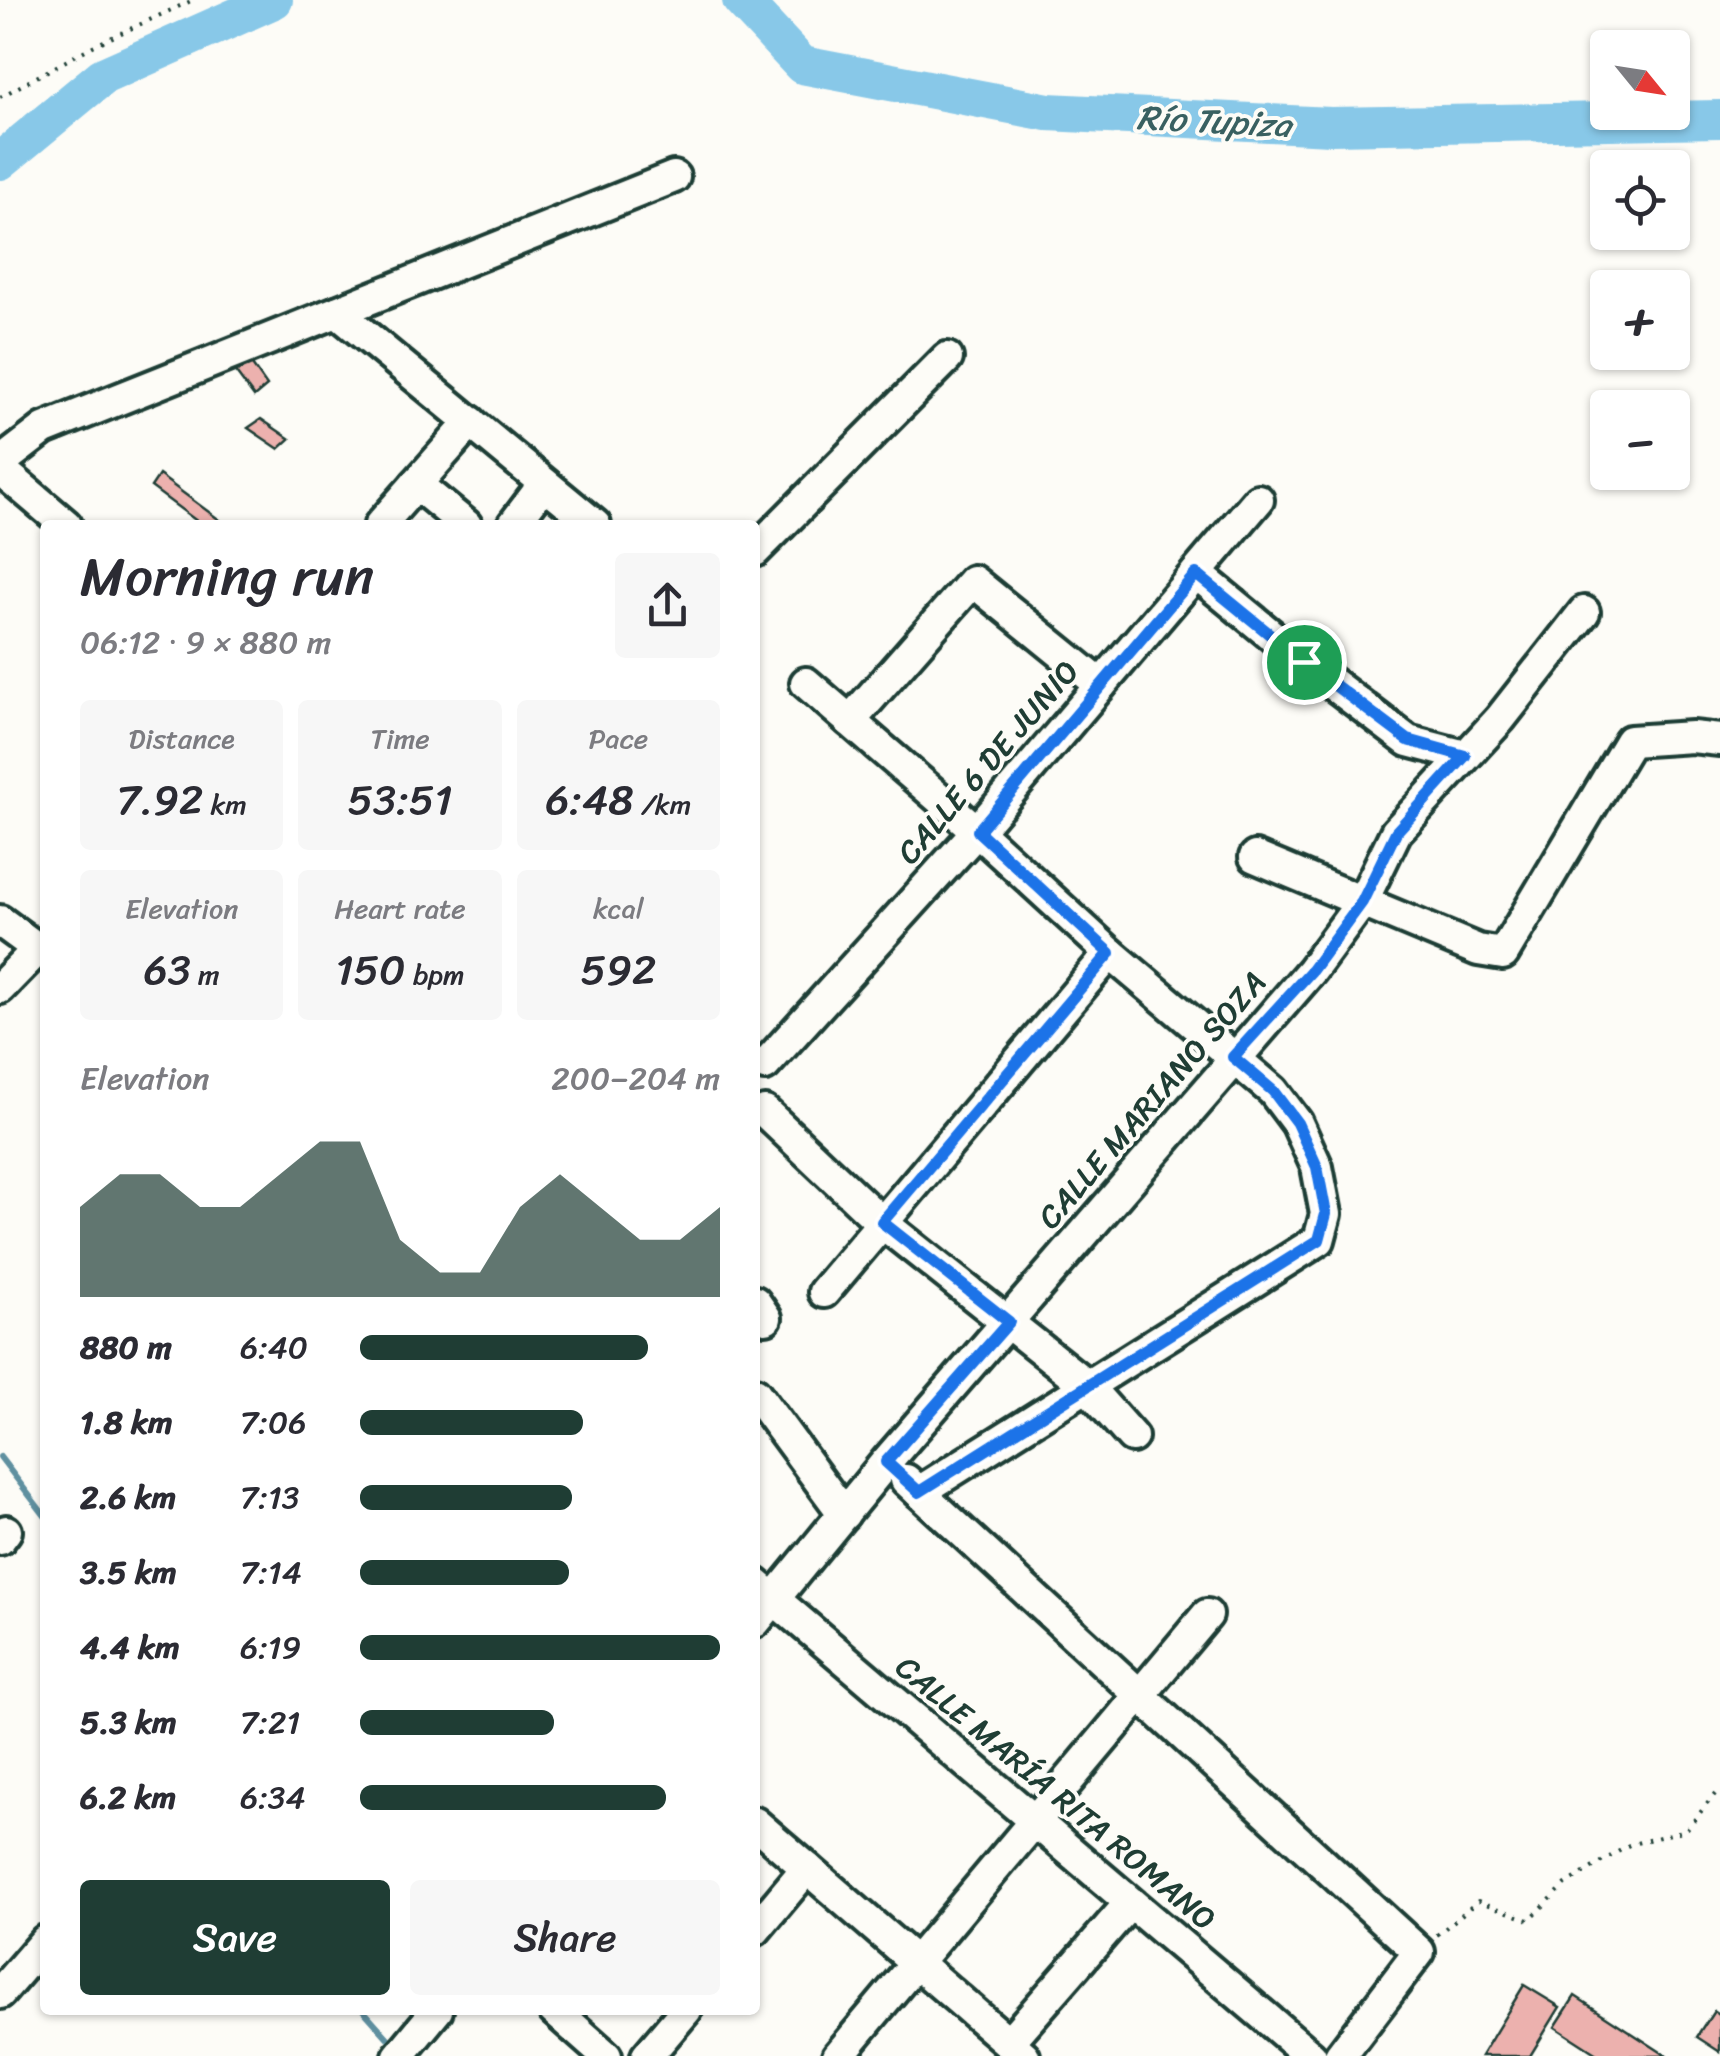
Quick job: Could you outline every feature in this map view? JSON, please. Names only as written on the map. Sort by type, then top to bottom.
[{"type":"street","points":[[60,520],[0,466],[44,429],[674,177]]},
{"type":"street","points":[[337,312],[589,520]]},
{"type":"street","points":[[760,546],[946,358]]},
{"type":"street","points":[[384,520],[471,422]]},
{"type":"street","points":[[416,484],[460,520]]},
{"type":"street","points":[[516,520],[544,484]]},
{"type":"street","name":"CALLE 6 DE JUNIO","points":[[760,1060],[978,831],[1258,500]]},
{"type":"street","points":[[1196,574],[1408,740],[1465,756]]},
{"type":"street","points":[[850,721],[973,581],[1101,685]]},
{"type":"street","name":"CALLE MARIANO SOZA","points":[[761,1601],[844,1514],[1233,1057],[1312,970],[1362,902],[1396,832],[1500,719],[1584,612]]},
{"type":"street","points":[[806,683],[978,831],[1110,953],[1273,1091],[1297,1123],[1317,1167],[1326,1214],[1319,1240],[919,1492]]},
{"type":"street","points":[[1255,857],[1478,950],[1503,954],[1630,741],[1692,737],[1720,740]]},
{"type":"street","points":[[0,921],[40,950]]},
{"type":"street","points":[[0,988],[40,953]]},
{"type":"street","points":[[824,1292],[1110,953]]},
{"type":"street","points":[[760,1060],[774,1088],[760,1117],[882,1222],[1087,1386],[1132,1437]]},
{"type":"street","points":[[760,1400],[844,1514]]},
{"type":"street","points":[[886,1462],[1418,1952],[1340,2056]]},
{"type":"street","name":"CALLE MARÍA RITA ROMANO","points":[[761,1601],[1034,1822],[1312,2056]]},
{"type":"street","points":[[838,2056],[1207,1615]]},
{"type":"street","points":[[760,1827],[1016,2049],[1130,1903]]},
{"type":"street","points":[[760,1924],[807,1868]]},
{"type":"street","points":[[0,1993],[40,1948]]},
{"type":"street","points":[[399,2056],[433,2015]]},
{"type":"street","points":[[560,2015],[606,2056]]},
{"type":"street","points":[[647,2056],[682,2015]]},
{"type":"path","points":[[0,97],[93,46],[193,0]]},
{"type":"path","points":[[1418,1952],[1478,1900],[1529,1920],[1566,1884],[1629,1845],[1686,1830],[1720,1788]]},
{"type":"building","points":[[248,359],[267,386],[254,397],[234,370]]},
{"type":"building","points":[[261,419],[290,439],[279,449],[248,428]]},
{"type":"building","points":[[159,475],[220,520],[195,520],[151,487]]},
{"type":"building","points":[[1524,1985],[1560,2007],[1530,2056],[1481,2056]]},
{"type":"building","points":[[1575,1996],[1667,2056],[1600,2056],[1555,2027]]},
{"type":"building","points":[[1714,2011],[1720,2015],[1720,2052],[1697,2037]]},
{"type":"waterway","name":"Río Tupiza","points":[[0,161],[103,76],[274,0]]},
{"type":"waterway","name":"Río Tupiza","points":[[741,0],[802,65],[1048,112],[1331,126],[1720,119]]},
{"type":"waterway","points":[[0,1457],[40,1509]]},
{"type":"waterway","points":[[367,2015],[396,2047]]},
{"type":"route","points":[[1196,574],[1304,662],[1408,740],[1465,756],[1396,832],[1362,902],[1312,970],[1233,1057],[1273,1091],[1297,1123],[1317,1167],[1326,1214],[1319,1240],[919,1492],[886,1462],[1009,1322],[882,1222],[1110,953],[978,831],[1196,574]]}]
